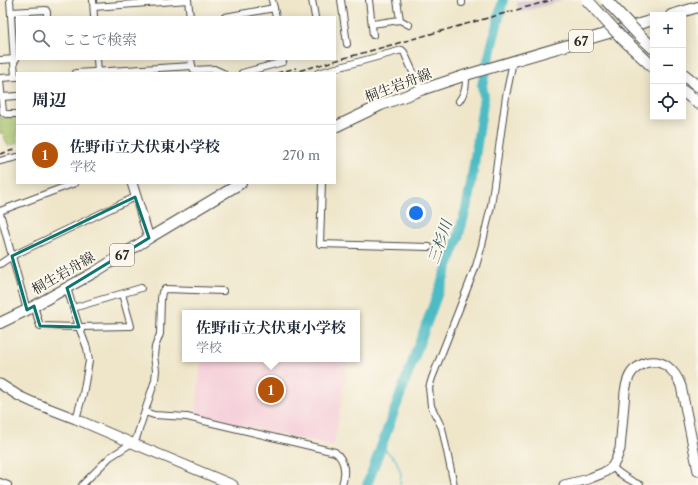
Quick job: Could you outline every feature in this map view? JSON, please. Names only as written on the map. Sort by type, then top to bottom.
[{"type":"highway","points":[[587,0],[622,38],[650,64]]},
{"type":"highway","points":[[606,0],[650,45]]},
{"type":"highway","points":[[686,76],[698,86]]},
{"type":"highway","points":[[686,93],[698,103]]},
{"type":"main road","points":[[681,12],[698,7]]},
{"type":"main road","name":"67","points":[[469,74],[650,21]]},
{"type":"main road","name":"桐生岩舟線","points":[[336,127],[381,105],[469,74]]},
{"type":"main road","name":"桐生岩舟線","points":[[0,323],[67,288],[239,184]]},
{"type":"street","points":[[10,0],[10,12],[14,29],[16,77],[0,79],[3,112],[5,114],[16,114]]},
{"type":"street","points":[[94,16],[94,3],[188,0],[190,16]]},
{"type":"street","points":[[272,0],[276,16]]},
{"type":"street","points":[[312,0],[315,16]]},
{"type":"street","points":[[341,0],[347,44]]},
{"type":"street","points":[[369,0],[373,36]]},
{"type":"street","points":[[397,0],[400,20]]},
{"type":"street","points":[[230,16],[274,8]]},
{"type":"street","points":[[10,12],[46,10],[47,16]]},
{"type":"street","points":[[372,24],[400,20],[409,25]]},
{"type":"street","points":[[322,72],[402,50],[421,90]]},
{"type":"street","points":[[0,60],[15,59]]},
{"type":"street","points":[[97,60],[98,72],[191,62],[194,70],[214,69],[221,72]]},
{"type":"street","points":[[246,72],[283,62],[283,60]]},
{"type":"street","points":[[454,485],[442,428],[430,406],[429,388],[476,266],[482,245],[491,206],[510,62]]},
{"type":"street","points":[[459,101],[465,91],[469,74]]},
{"type":"street","points":[[2,97],[16,96]]},
{"type":"street","points":[[0,161],[16,157]]},
{"type":"street","points":[[72,184],[0,212],[3,237],[12,256],[31,308],[40,326],[131,326],[122,294]]},
{"type":"street","points":[[132,184],[149,238]]},
{"type":"street","points":[[322,184],[320,244],[429,247]]},
{"type":"street","points":[[0,264],[12,256],[135,197]]},
{"type":"street","points":[[67,288],[79,327],[88,348],[89,361],[83,394],[76,419]]},
{"type":"street","points":[[73,308],[141,288]]},
{"type":"street","points":[[82,485],[110,457],[136,439],[155,380],[156,370],[154,356],[155,347],[160,334],[162,292],[165,289],[223,291]]},
{"type":"street","points":[[570,484],[604,473],[616,460],[620,449],[625,392],[629,376],[643,364],[649,362],[656,362],[668,367],[678,379],[681,386],[698,471]]},
{"type":"street","points":[[0,384],[32,402],[233,485]]},
{"type":"street","points":[[144,412],[154,415],[187,417],[335,452],[340,456],[343,463],[344,477],[342,485]]},
{"type":"street","points":[[612,466],[629,480],[640,485]]},
{"type":"street","points":[[0,482],[8,485]]},
{"type":"highlighted area","points":[[135,197],[149,238],[67,288],[79,327],[40,326],[34,306],[27,310],[12,256]]},
{"type":"shaded area","points":[[522,0],[564,0],[523,12],[518,10],[517,2]]},
{"type":"shaded area","points":[[348,362],[334,446],[195,417],[201,363]]},
{"type":"green space","points":[[0,100],[1,118],[16,117],[16,143],[8,146],[3,133],[0,133]]},
{"type":"waterway","name":"三杉川","points":[[367,485],[457,241],[466,209],[484,97],[482,85],[503,0]]},
{"type":"waterway","points":[[381,446],[396,460],[401,473],[400,485]]},
{"type":"railway","points":[[295,72],[552,0]]},
{"type":"railway","points":[[281,72],[296,68]]},
{"type":"railway","points":[[0,154],[16,149]]},
{"type":"place","name":"佐野市立犬伏東小学校","points":[[271,390]]}]
